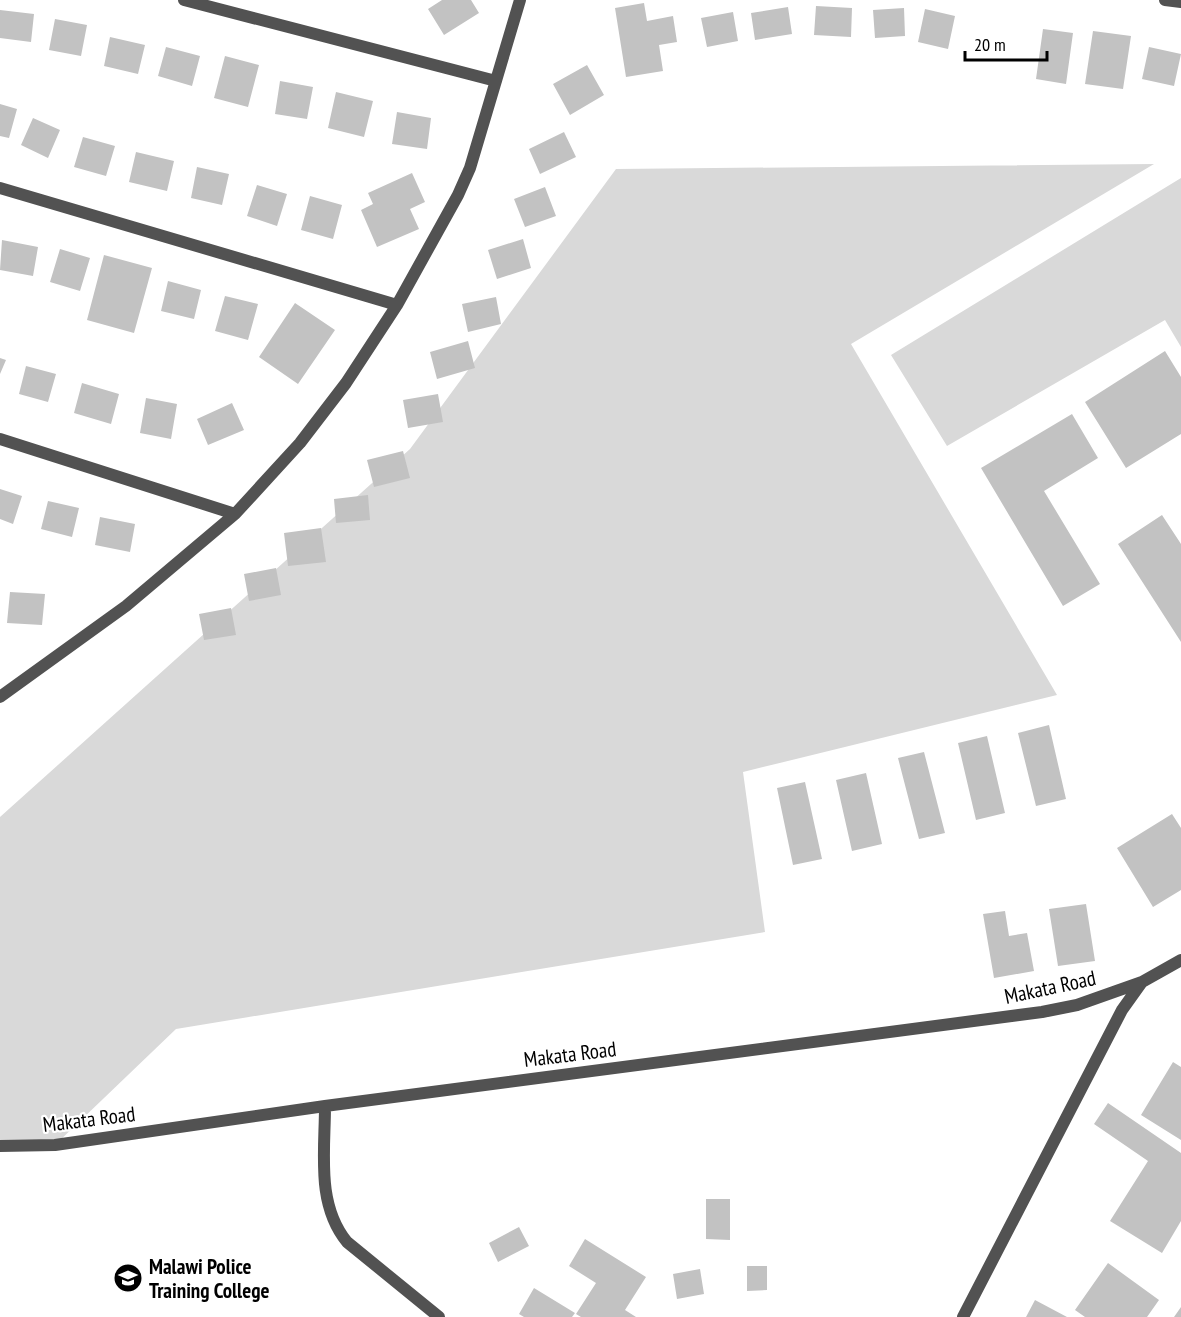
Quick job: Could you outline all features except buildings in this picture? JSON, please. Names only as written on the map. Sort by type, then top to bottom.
[{"type":"street","points":[[184,0],[496,81]]},
{"type":"street","points":[[0,697],[126,606],[235,514],[300,443],[324,413],[398,306],[458,195],[470,168],[520,0]]},
{"type":"street","points":[[1165,0],[1181,2]]},
{"type":"street","points":[[0,188],[398,306]]},
{"type":"street","points":[[0,439],[235,514]]},
{"type":"street","name":"Makata Road","points":[[0,1146],[55,1145],[325,1106],[1042,1012],[1077,1005],[1142,982],[1181,960]]},
{"type":"street","points":[[963,1317],[1105,1040],[1122,1010],[1142,982]]},
{"type":"street","points":[[325,1106],[325,1188],[329,1210],[338,1230],[347,1242],[439,1317]]},
{"type":"shaded area","points":[[1154,164],[851,344],[1057,695],[743,772],[765,932],[176,1029],[55,1145],[0,1146],[0,817],[410,449],[616,169]]},
{"type":"shaded area","points":[[1181,178],[1181,347],[1165,320],[947,446],[891,355]]},
{"type":"place","name":"Malawi Police Training College","points":[[128,1278]]}]
